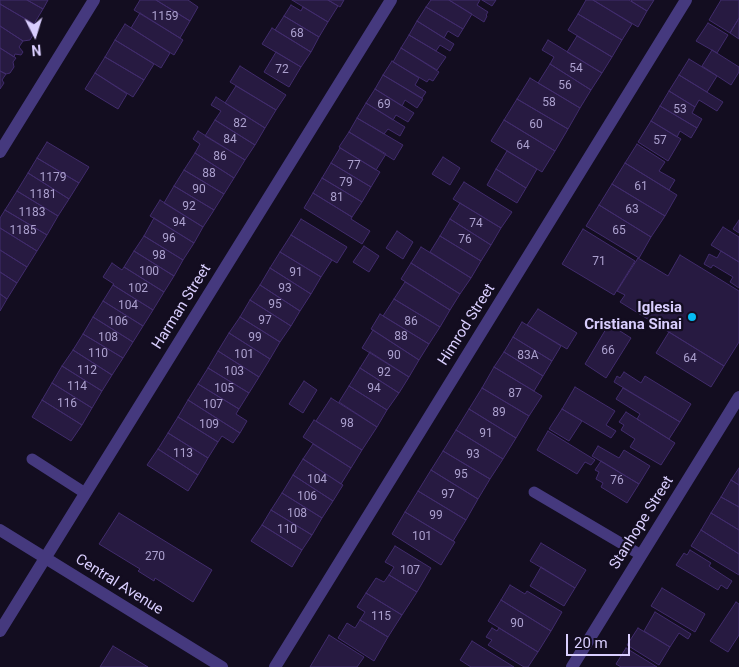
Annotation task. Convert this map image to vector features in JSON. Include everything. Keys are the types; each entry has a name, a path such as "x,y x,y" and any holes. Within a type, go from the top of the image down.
{"street":[{"path":"0,152 94,0"},
{"name":"Harman Street","path":"0,631 391,0"},
{"name":"Himrod Street","path":"276,667 686,0"},
{"name":"Stanhope Street","path":"572,667 739,397"},
{"name":"Central Avenue","path":"0,530 222,667"}],"lane":[{"path":"32,459 86,493"},
{"path":"534,492 642,555"}],"building":[{"path":"0,0 27,0 43,9 34,24 0,4"},
{"path":"27,0 48,0 43,9"},
{"path":"140,0 156,0 190,21 180,38 134,10"},
{"path":"156,0 188,0 198,7 190,21"},
{"path":"292,0 328,0 338,6 328,22"},
{"path":"328,0 344,0 340,7"},
{"path":"431,0 449,0 472,14 463,29 426,7"},
{"path":"449,0 480,0 477,5 488,12 484,22"},
{"path":"482,0 496,0 492,6"},
{"path":"586,0 593,0 632,24 622,40 578,14"},
{"path":"593,0 629,0 647,11 638,27"},
{"path":"632,0 654,0 647,11"},
{"path":"721,0 739,0 739,18 730,33 709,20"},
{"path":"0,4 36,25 30,40 23,41 0,26"},
{"path":"291,5 301,11 303,7 328,22 319,37 284,16"},
{"path":"426,7 463,29 458,37 448,31 444,38 417,21"},
{"path":"140,13 183,40 174,55 131,28"},
{"path":"578,14 622,40 612,57 568,30"},
{"path":"284,16 319,37 311,52 275,30"},
{"path":"739,18 739,39 730,33"},
{"path":"417,21 454,44 450,51 440,45 436,51 409,35"},
{"path":"708,23 728,35 717,53 696,41"},
{"path":"125,24 170,53 161,68 115,40"},
{"path":"0,26 23,41 19,47 23,52 21,55 15,54 14,57 0,48"},
{"path":"272,28 311,52 301,67 262,44"},
{"path":"409,35 446,57 437,70 401,48"},
{"path":"577,36 612,57 602,73 567,52"},
{"path":"115,40 154,64 144,80 105,57"},
{"path":"548,40 602,73 591,90 550,64 554,57 542,50"},
{"path":"0,48 16,58 10,73 6,74 0,71"},
{"path":"401,48 439,72 433,81 429,79 427,82 393,62"},
{"path":"712,50 739,67 739,72 731,85 702,66"},
{"path":"276,52 301,67 289,87 264,72"},
{"path":"105,57 144,80 133,97 95,73"},
{"path":"689,59 717,76 707,92 679,75"},
{"path":"392,61 419,78 415,85 426,92 422,98 383,75"},
{"path":"550,64 591,90 580,108 538,83"},
{"path":"240,66 286,95 276,110 230,82"},
{"path":"0,71 6,74 0,89"},
{"path":"95,73 127,94 118,109 85,89"},
{"path":"383,75 423,99 417,108 405,100 402,106 375,89"},
{"path":"679,75 723,102 717,111 699,100 695,107 669,91"},
{"path":"530,78 580,108 568,129 517,99"},
{"path":"236,86 276,110 265,128 225,103"},
{"path":"375,89 414,113 408,122 396,115 393,120 366,103"},
{"path":"669,91 695,107 692,113 702,119 697,128 660,106"},
{"path":"216,97 265,128 255,145 215,120 221,111 211,105"},
{"path":"517,99 568,129 555,151 504,120"},
{"path":"366,103 405,127 400,136 388,129 384,134 357,118"},
{"path":"660,106 697,128 691,138 680,131 677,137 651,121"},
{"path":"357,118 403,145 394,160 349,132"},
{"path":"215,120 255,145 245,160 205,136"},
{"path":"504,120 555,151 542,172 491,141"},
{"path":"651,121 681,139 668,161 638,142"},
{"path":"198,131 245,160 234,178 195,153 200,144 193,139"},
{"path":"349,132 386,154 376,170 339,147"},
{"path":"47,142 89,167 79,183 37,158"},
{"path":"637,144 665,162 659,171 675,180 669,190 625,163"},
{"path":"340,148 380,172 371,187 331,163"},
{"path":"507,151 537,169 526,188 496,169"},
{"path":"195,153 234,178 224,194 184,170"},
{"path":"443,157 460,168 450,185 432,174"},
{"path":"37,158 79,183 69,199 28,173"},
{"path":"331,163 371,187 362,202 322,178"},
{"path":"625,163 677,195 665,216 612,184"},
{"path":"496,169 526,188 517,203 487,185"},
{"path":"184,170 224,194 214,210 174,186"},
{"path":"28,173 69,199 58,216 17,191"},
{"path":"322,178 362,202 352,217 313,193"},
{"path":"464,182 512,212 501,228 453,199"},
{"path":"612,184 665,216 651,237 599,205"},
{"path":"174,186 214,210 203,227 164,203"},
{"path":"17,191 58,216 47,235 5,210"},
{"path":"313,193 352,217 351,219 370,231 362,244 304,208"},
{"path":"160,200 203,227 194,243 150,216"},
{"path":"460,203 501,228 491,245 450,219"},
{"path":"599,205 651,237 639,258 586,226"},
{"path":"5,210 47,235 37,251 0,228 0,218"},
{"path":"154,218 194,243 183,260 144,236"},
{"path":"301,219 347,247 337,263 291,235"},
{"path":"450,219 491,245 481,261 440,236"},
{"path":"739,220 739,233 733,229"},
{"path":"723,227 739,237 739,262 711,245"},
{"path":"0,228 37,251 27,267 0,250"},
{"path":"583,229 635,261 614,295 562,264"},
{"path":"397,231 413,242 403,259 386,248"},
{"path":"291,235 332,260 321,277 280,252"},
{"path":"144,236 183,260 174,276 134,251"},
{"path":"440,236 481,261 471,278 430,252"},
{"path":"364,246 379,256 369,272 353,262"},
{"path":"421,247 471,278 460,294 411,263"},
{"path":"0,250 27,267 17,283 0,272"},
{"path":"134,251 174,276 164,292 124,267"},
{"path":"721,251 739,262 739,288 730,282 733,277 713,265 711,268 704,264 709,254 717,258"},
{"path":"280,252 321,277 311,294 270,268"},
{"name":"Iglesia Cristiana Sinai","path":"680,255 739,291 739,342 724,366 620,302 625,295 617,291 638,258 668,276"},
{"path":"112,263 122,270 124,267 164,292 153,310 103,277"},
{"path":"411,263 460,294 450,310 401,279"},
{"path":"270,268 311,294 300,311 260,285"},
{"path":"0,272 17,283 7,299 0,294"},
{"path":"405,282 450,310 440,327 394,299"},
{"path":"113,285 153,310 143,326 103,301"},
{"path":"260,285 300,311 291,326 250,300"},
{"path":"0,294 7,299 0,311"},
{"path":"394,299 440,327 429,344 383,316"},
{"path":"250,300 291,326 280,342 240,317"},
{"path":"103,301 143,326 133,342 93,317"},
{"path":"538,309 577,333 567,349 527,325"},
{"path":"380,314 429,344 419,360 371,329"},
{"path":"93,317 133,342 123,358 83,334"},
{"path":"240,317 280,342 270,359 229,333"},
{"path":"522,322 561,346 552,361 513,337"},
{"path":"609,324 631,338 606,378 585,364"},
{"path":"373,330 419,360 409,377 362,348"},
{"path":"669,332 724,366 711,387 656,353"},
{"path":"229,333 270,359 259,377 218,351"},
{"path":"83,334 123,358 112,375 73,350"},
{"path":"513,337 552,361 543,376 504,352"},
{"path":"73,350 112,375 102,391 62,366"},
{"path":"218,351 259,377 249,393 208,368"},
{"path":"370,352 409,377 399,393 360,368"},
{"path":"504,352 543,376 534,391 494,367"},
{"path":"62,366 102,391 92,408 52,383"},
{"path":"494,367 542,396 529,416 482,388"},
{"path":"208,368 249,393 239,409 198,384"},
{"path":"360,368 399,393 387,410 349,386"},
{"path":"624,372 641,383 645,376 691,404 680,422 614,382 617,376 620,378"},
{"path":"304,381 317,390 303,413 289,404"},
{"path":"52,383 92,408 82,425 42,400"},
{"path":"198,384 239,409 236,414 247,421 240,433 188,400"},
{"path":"349,386 387,410 377,427 339,402"},
{"path":"575,387 615,411 606,425 616,431 611,438 562,409"},
{"path":"482,388 529,416 516,438 469,409"},
{"path":"623,388 680,422 669,439 637,419 640,414 616,399"},
{"path":"331,398 377,427 362,450 316,421"},
{"path":"42,400 82,425 71,441 32,417"},
{"path":"188,400 240,433 233,443 222,436 218,442 178,417"},
{"path":"469,409 516,438 503,459 456,430"},
{"path":"562,409 582,421 569,441 549,429"},
{"path":"626,412 675,443 661,465 630,447 635,439 621,430 624,425 619,422"},
{"path":"178,417 218,442 208,458 168,433"},
{"path":"314,420 362,450 351,468 303,437"},
{"path":"456,430 503,459 490,479 443,451"},
{"path":"548,431 595,460 591,465 585,462 577,474 537,450"},
{"path":"168,433 208,458 198,475 158,449"},
{"path":"313,444 351,468 341,484 303,459"},
{"path":"598,446 619,458 624,450 650,466 639,484 592,456"},
{"path":"158,449 198,475 188,491 147,465"},
{"path":"443,451 490,479 478,499 431,470"},
{"path":"303,459 343,485 333,501 293,475"},
{"path":"601,461 639,484 627,503 601,487 603,483 596,479 599,472 595,470"},
{"path":"739,468 739,485 731,480"},
{"path":"431,470 478,499 466,520 418,491"},
{"path":"293,475 333,501 322,518 282,493"},
{"path":"731,480 739,485 739,507 721,497"},
{"path":"418,491 466,520 453,541 405,512"},
{"path":"282,493 322,518 312,535 271,510"},
{"path":"721,497 739,507 739,530 711,513"},
{"path":"271,510 312,535 302,550 262,525"},
{"path":"405,512 455,542 441,565 392,534"},
{"path":"119,513 212,570 193,602 155,578 154,581 138,571 140,569 99,544"},
{"path":"711,513 739,530 739,554 701,530"},
{"path":"262,525 302,550 292,567 251,541"},
{"path":"701,530 739,554 739,575 691,546"},
{"path":"541,543 586,570 575,588 530,561"},
{"path":"395,546 431,568 417,592 389,575 394,567 385,562"},
{"path":"690,550 711,563 709,566 732,581 727,589 721,585 718,590 676,565 684,553 687,555"},
{"path":"541,567 575,588 564,606 530,586"},
{"path":"389,575 417,592 402,615 366,593 376,578 384,582"},
{"path":"510,585 525,594 527,591 562,612 551,631 501,600"},
{"path":"662,588 705,614 695,632 651,606"},
{"path":"366,593 402,615 388,637 360,620 365,612 357,607"},
{"path":"501,600 551,631 538,652 488,621"},
{"path":"736,602 739,604 739,635 728,652 710,641"},
{"path":"655,612 691,634 688,639 679,633 670,647 644,631"},
{"path":"360,620 388,637 374,661 338,638 347,623 355,628"},
{"path":"492,628 497,631 499,628 538,652 528,667 524,667 488,645 492,640 486,637"},
{"path":"638,628 670,647 659,665 627,645"},
{"path":"329,635 364,657 357,667 310,667"},
{"path":"472,641 514,667 471,667 460,660"},
{"path":"113,646 148,667 100,667"},
{"path":"626,648 657,667 621,667 616,664"}],"place":[{"name":"Iglesia Cristiana Sinai","path":"692,317"}]}
